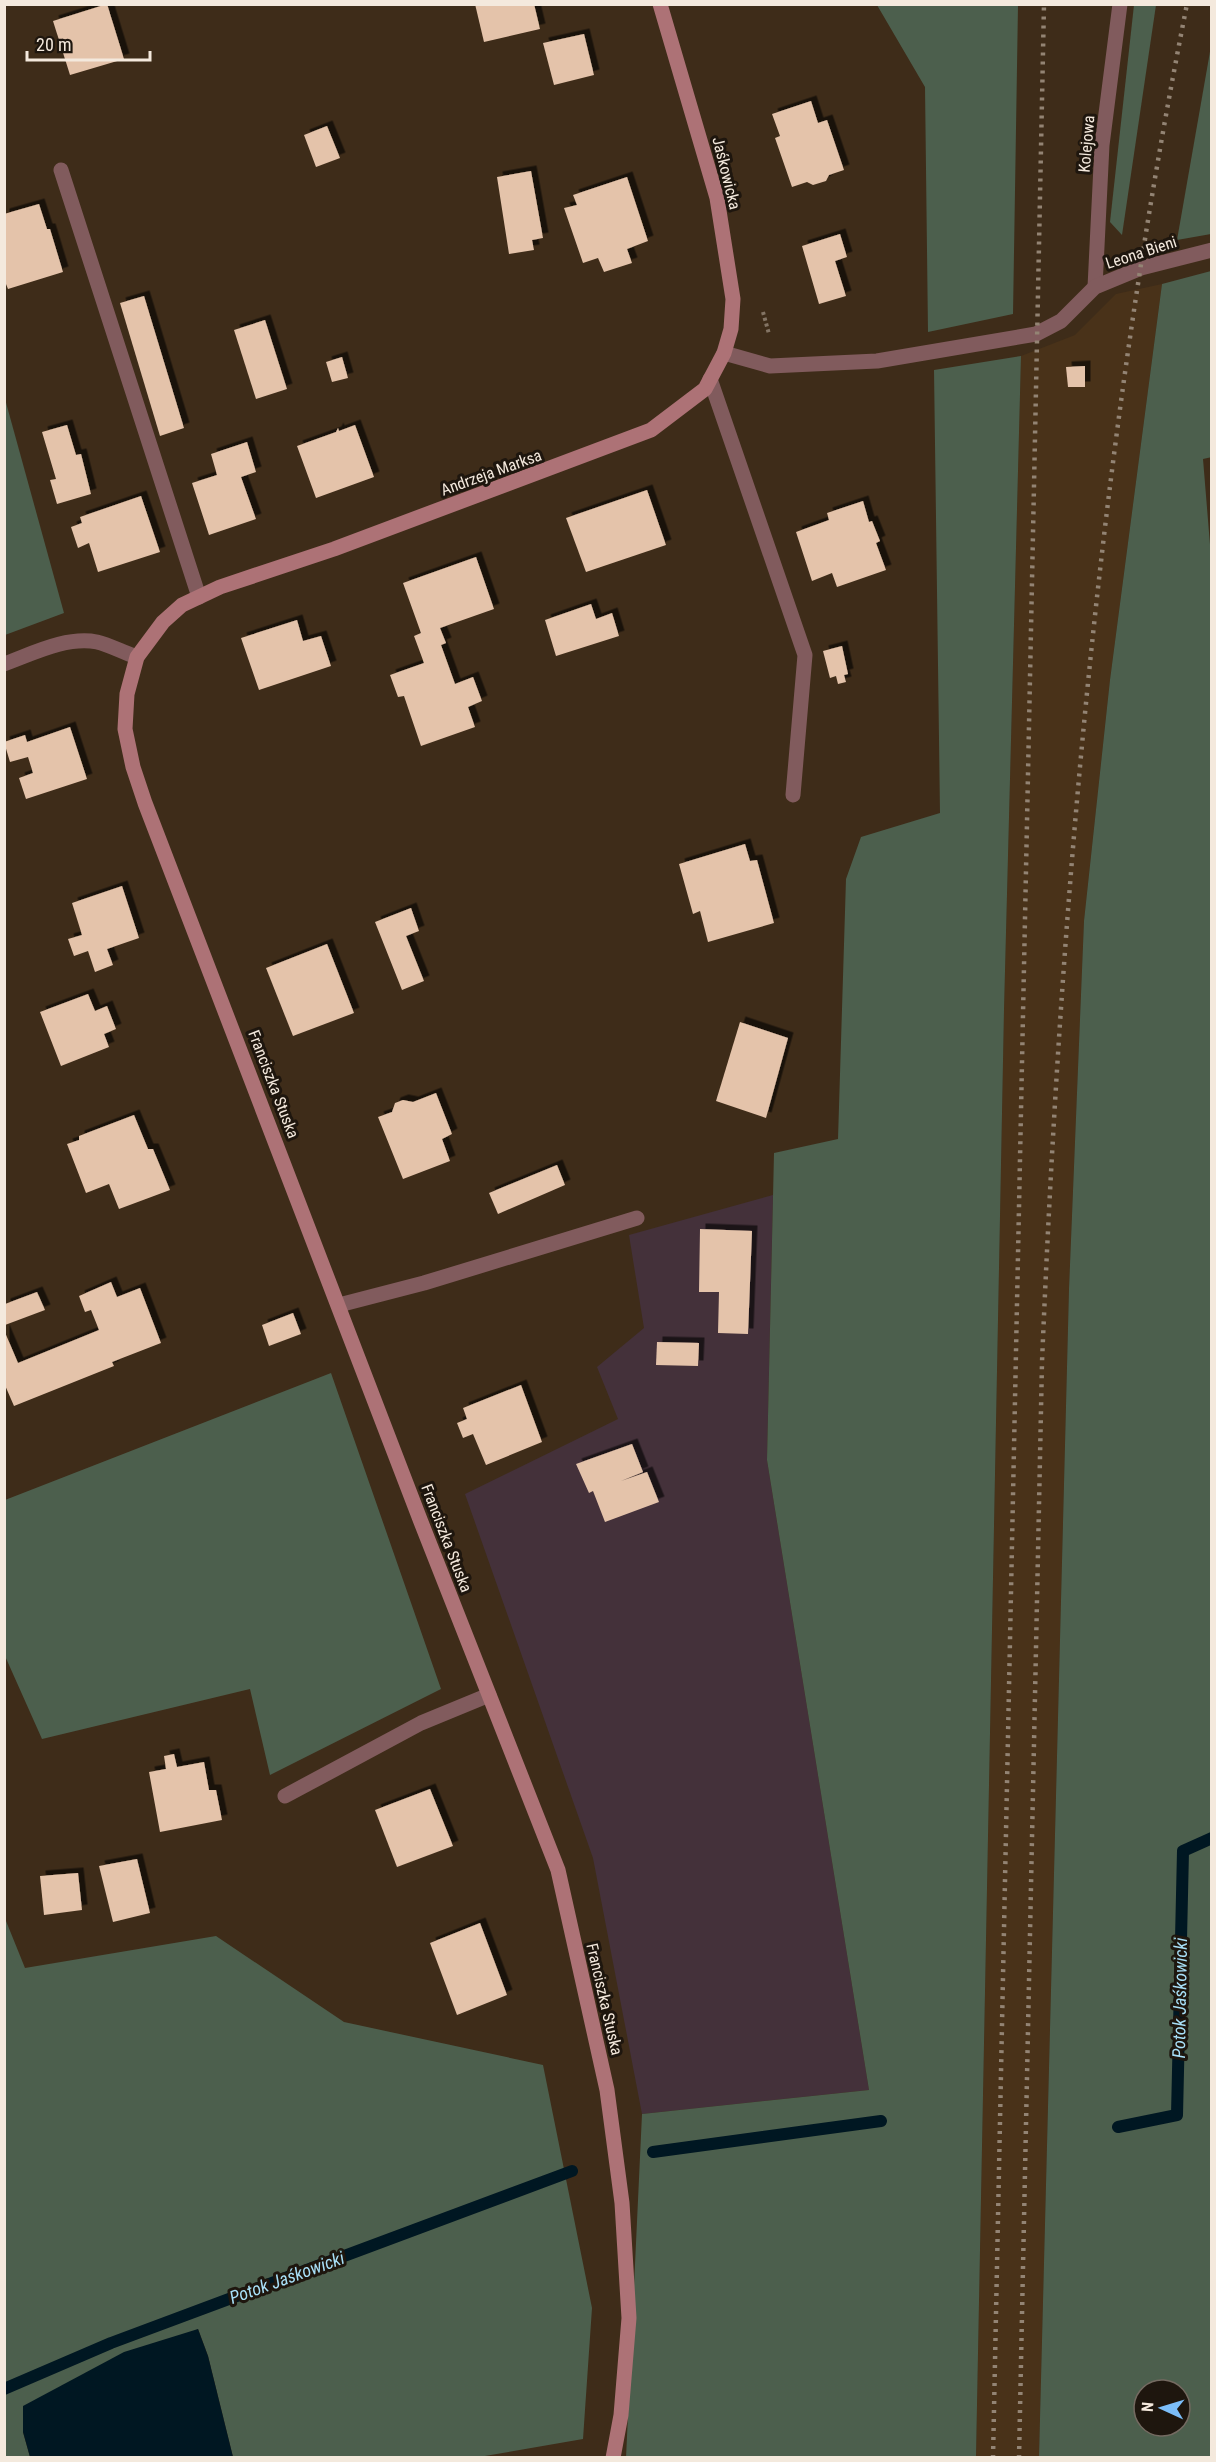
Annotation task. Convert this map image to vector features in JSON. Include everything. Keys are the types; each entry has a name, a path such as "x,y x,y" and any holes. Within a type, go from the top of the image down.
{"street":[{"name":"Jaśkowicka","path":"660,4 717,198 734,300 731,329 724,353"},
{"name":"Kolejowa","path":"1095,287 1102,145 1120,4"},
{"path":"61,170 199,597"},
{"name":"Leona Bieni","path":"724,353 770,366 877,361 1036,334 1061,321 1095,287 1141,268 1212,250"},
{"name":"Andrzeja Marksa","path":"137,657 164,622 182,605 220,587 334,549 651,430 705,389 724,353"},
{"path":"710,379 806,655 793,795"},
{"path":"4,664 51,647 73,642 96,642 137,657"},
{"name":"Franciszka Stuska","path":"137,657 127,694 125,729 133,767 558,1870 607,2090 621,2203 629,2318 621,2415 613,2457"},
{"path":"339,1305 424,1283 637,1218"},
{"path":"285,1796 421,1722 489,1695"}],"shaded area":[{"path":"1162,284 1110,680 1084,921 1069,1289 1039,2457 976,2458 1004,1010 1021,356 1075,335 1116,294"},
{"path":"773,1195 767,1460 869,2090 642,2114 593,1858 465,1494 618,1419 597,1367 644,1328 629,1235"}],"green space":[{"path":"877,5 1018,5 1013,314 928,332 925,87"},
{"path":"1134,5 1156,5 1122,235 1110,222"},
{"path":"1211,46 1211,234 1177,240"},
{"path":"1211,271 1212,457 1203,459 1212,569 1211,2457 1039,2457 1069,1289 1084,921 1110,680 1162,284"},
{"path":"1021,356 1004,1010 976,2457 626,2458 642,2114 869,2090 767,1460 774,1153 838,1139 846,879 861,837 940,813 934,370"},
{"path":"5,399 64,613 4,635"},
{"path":"331,1373 441,1689 270,1775 250,1689 42,1739 5,1656 5,1500"},
{"path":"4,1916 25,1968 216,1936 344,2022 543,2065 592,2308 583,2439 479,2457 233,2457 208,2356 198,2329 23,2432 30,2457 5,2457"}],"water":[{"path":"198,2329 208,2356 233,2457 30,2457 23,2432 23,2406 124,2352"}],"building":[{"path":"107,4 124,59 70,75 53,21"},
{"path":"475,4 534,4 540,29 484,42"},
{"path":"584,34 594,75 554,85 543,43"},
{"path":"811,101 818,123 827,120 844,170 829,175 826,181 813,185 807,182 792,187 775,138 780,136 772,114"},
{"path":"327,126 340,158 316,167 304,135"},
{"path":"531,171 543,238 532,240 534,250 509,254 497,177"},
{"path":"627,177 648,241 627,249 632,263 604,272 598,258 583,263 564,208 577,205 573,195"},
{"path":"39,204 47,229 50,229 63,272 8,289 4,279 4,214"},
{"path":"840,234 847,257 835,261 846,296 819,304 802,246"},
{"path":"144,296 184,428 160,436 120,303"},
{"path":"265,320 287,389 256,399 234,330"},
{"path":"342,357 348,378 332,382 326,362"},
{"path":"1085,366 1085,387 1068,387 1066,367"},
{"path":"67,425 76,455 81,454 91,494 57,504 50,480 56,479 42,432"},
{"path":"355,425 374,477 316,498 297,446 336,432 338,428 339,431"},
{"path":"247,442 256,472 241,477 256,519 209,535 192,483 217,475 211,454"},
{"path":"647,490 666,545 586,572 566,518"},
{"path":"141,496 160,552 98,572 89,543 78,548 71,527 82,523 80,517"},
{"path":"863,501 869,522 872,521 880,541 876,543 886,570 837,587 832,573 812,581 796,532 829,520 827,513"},
{"path":"476,557 494,609 440,628 446,643 441,645 455,684 473,677 482,701 468,707 475,727 421,746 404,696 398,697 390,675 424,663 414,636 421,633 403,583"},
{"path":"591,604 596,619 612,613 619,636 556,656 545,620"},
{"path":"297,620 303,641 321,636 331,666 259,690 241,638"},
{"path":"842,646 848,674 844,675 846,682 838,684 836,676 830,678 823,651"},
{"path":"70,727 87,779 26,799 19,778 33,773 28,757 10,762 4,742 25,735 27,742"},
{"path":"745,844 750,861 757,860 774,923 708,942 700,911 693,914 679,864"},
{"path":"122,886 139,938 107,949 113,965 95,972 88,951 74,956 68,939 82,935 72,903"},
{"path":"411,908 419,931 406,936 424,981 402,990 375,922"},
{"path":"327,944 354,1013 293,1036 266,968"},
{"path":"88,994 95,1011 107,1006 116,1029 104,1034 109,1047 61,1066 40,1012"},
{"path":"740,1022 788,1038 766,1118 716,1101"},
{"path":"436,1093 452,1134 442,1139 450,1161 403,1179 378,1117 392,1112 395,1103 403,1100 413,1102"},
{"path":"134,1115 148,1149 153,1149 170,1190 119,1209 109,1184 86,1193 67,1144 79,1140 79,1136"},
{"path":"557,1165 565,1185 498,1214 489,1193"},
{"path":"700,1229 752,1231 748,1334 718,1333 719,1292 699,1292"},
{"path":"111,1282 117,1297 140,1288 161,1343 112,1362 114,1366 14,1406 4,1383 4,1330 18,1363 99,1330 91,1310 85,1312 79,1296"},
{"path":"37,1292 45,1310 5,1325 5,1304"},
{"path":"293,1313 301,1334 269,1346 262,1325"},
{"path":"657,1342 699,1343 698,1366 656,1365"},
{"path":"521,1385 542,1442 486,1465 473,1434 463,1438 457,1423 467,1419 463,1408"},
{"path":"632,1444 643,1472 621,1481 647,1472 659,1502 605,1522 593,1491 589,1493 576,1464"},
{"path":"174,1754 177,1767 204,1762 209,1790 216,1790 222,1820 160,1832 149,1772 166,1769 164,1756"},
{"path":"430,1789 453,1846 397,1867 375,1810"},
{"path":"137,1859 150,1913 113,1922 99,1866"},
{"path":"78,1873 82,1910 44,1915 40,1876"},
{"path":"480,1923 507,1995 457,2015 430,1943"}],"waterway":[{"name":"Potok Jaśkowicki","path":"1118,2127 1177,2115 1183,1851 1212,1838"},
{"path":"653,2152 881,2121"},
{"name":"Potok Jaśkowicki","path":"4,2389 111,2343 572,2171"}],"railway":[{"path":"993,2458 1044,4"},
{"path":"1019,2458 1042,1362 1060,1021 1088,680 1107,511 1129,341 1156,172 1187,4"}]}
